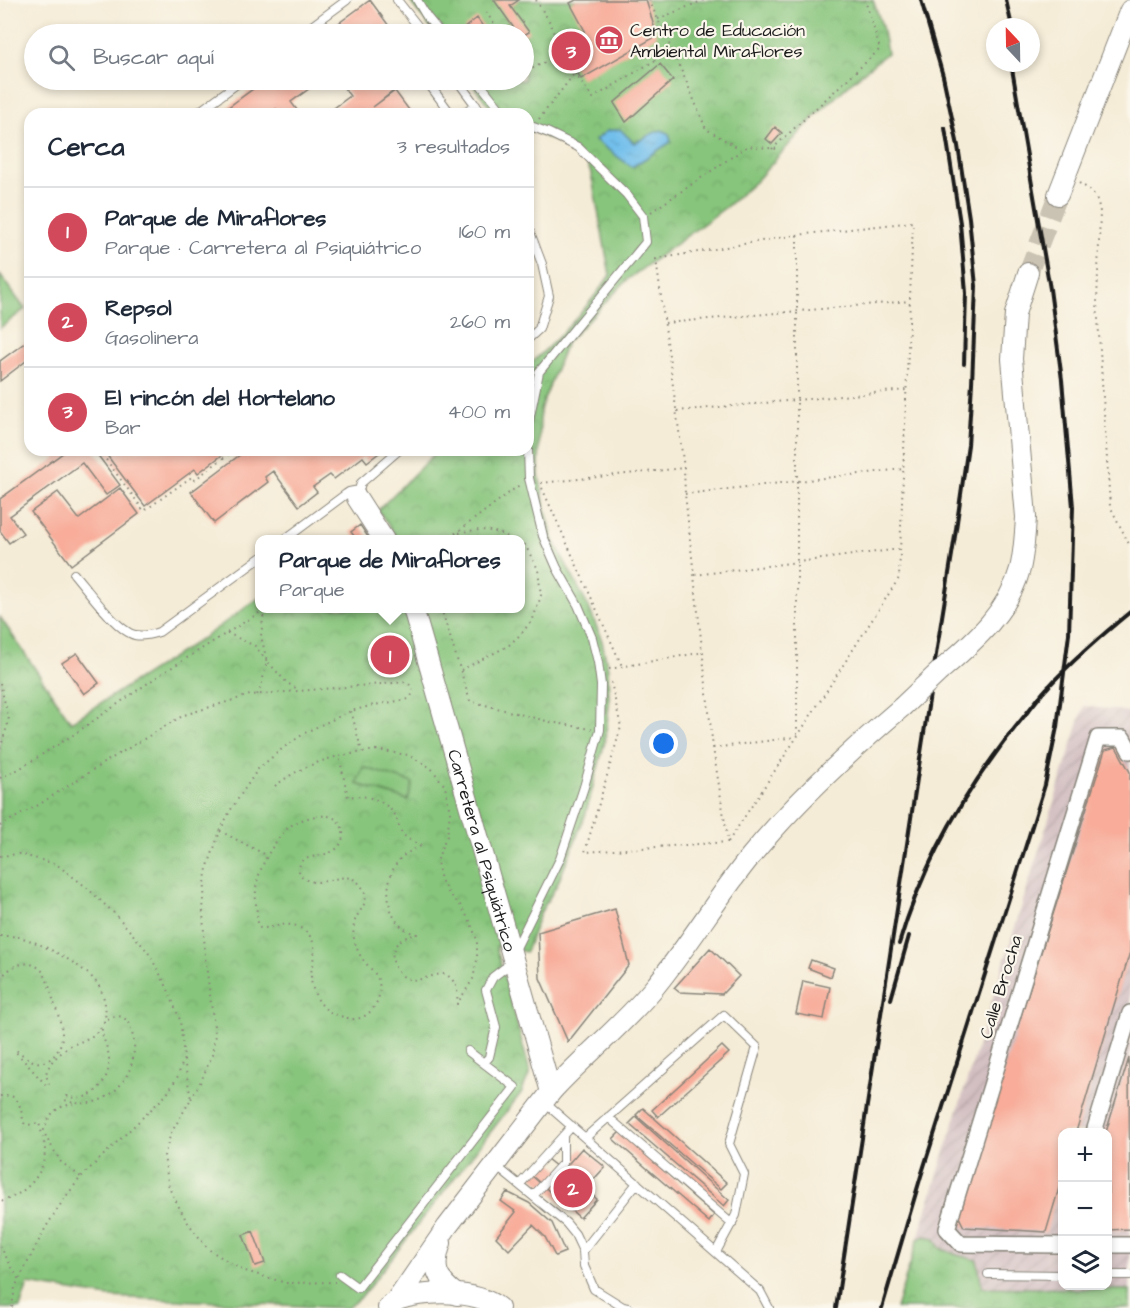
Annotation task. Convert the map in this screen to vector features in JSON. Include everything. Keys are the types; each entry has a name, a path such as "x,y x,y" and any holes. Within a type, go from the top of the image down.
{"street":[{"path":"1058,195 1130,10"},
{"path":"392,1304 447,1227 547,1097 565,1076 627,1018 652,990 750,857 789,812 979,634 1002,608 1015,584 1019,570 1026,518 1012,343 1016,314 1028,273"},
{"path":"358,494 381,535"},
{"name":"Carretera al Psiquiátrico","path":"414,613 513,956 547,1097"},
{"name":"Calle Brocha","path":"1058,1243 961,1244 947,1229 1098,738 1123,738 1130,751"},
{"path":"1095,1128 1130,1013"},
{"path":"447,1227 438,1251 436,1268 444,1285 457,1295"},
{"path":"1112,1245 1130,1245"},
{"path":"392,1304 411,1296 425,1294 457,1295 491,1302 499,1308"}],"lane":[{"path":"315,24 347,0"},
{"path":"397,0 416,24"},
{"path":"417,0 434,24"},
{"path":"204,108 228,90"},
{"path":"433,90 447,108"},
{"path":"465,90 478,108"},
{"path":"485,90 499,108"},
{"path":"471,108 476,105"},
{"path":"534,127 578,147 627,195 643,216 646,242 539,372 534,397"},
{"path":"534,243 542,264 549,296 539,329 534,334"},
{"path":"291,535 346,494 354,490 358,494 361,483 392,456"},
{"path":"484,1063 489,1057 496,1027 486,990 493,977 506,967 513,956 560,859 584,788 600,730 601,685 592,638 543,536 529,478 528,456"},
{"path":"74,574 115,621 136,635 147,635 159,632 255,562"},
{"path":"585,1138 724,1015 757,1047 729,1144 744,1174 736,1215 716,1252"},
{"path":"340,1275 358,1288 514,1087 468,1051"},
{"path":"547,1097 585,1138 760,1291 769,1308"},
{"path":"608,1117 732,1224"},
{"path":"520,1184 572,1126"},
{"path":"533,1196 563,1163 563,1136"},
{"path":"495,1165 566,1223 575,1234 583,1251 584,1266 594,1289 628,1308"},
{"path":"583,1251 637,1183"},
{"path":"988,1274 1058,1275"},
{"path":"1112,1275 1130,1275"}],"path":[{"path":"536,0 551,24 560,55 593,98 672,50"},
{"path":"649,0 706,129 740,149"},
{"path":"658,19 704,0"},
{"path":"772,149 880,49 866,0"},
{"path":"486,12 494,24"},
{"path":"534,68 560,55"},
{"path":"534,121 574,74"},
{"path":"649,213 748,146 778,149"},
{"path":"1065,177 1092,190 1098,199 1100,212 1097,303 1110,506 1130,546"},
{"path":"913,222 899,578 728,842 713,748 684,468 656,259 796,235 913,222"},
{"path":"796,235 797,737"},
{"path":"665,323 910,301"},
{"path":"676,411 906,390"},
{"path":"103,456 144,511 190,478 193,481 226,456"},
{"path":"622,666 540,483 684,468"},
{"path":"686,494 903,469"},
{"path":"456,533 529,478"},
{"path":"451,535 474,530 498,532 504,535"},
{"path":"461,670 508,646 533,619 541,596 538,569 525,545"},
{"path":"695,575 900,549"},
{"path":"0,778 19,769 73,735 161,674 259,613"},
{"path":"257,695 267,661 261,636 264,613"},
{"path":"442,613 470,701 550,722 600,730"},
{"path":"227,633 255,646 287,683 300,691"},
{"path":"608,669 704,652"},
{"path":"611,681 621,728 585,852 728,842"},
{"path":"0,826 40,804 184,715 250,695 406,682 412,686 413,695 408,699 351,711 308,731 282,748 258,769 230,811 220,831 206,872 203,910 215,1034 212,1054 202,1079 171,1133 164,1156 169,1188 186,1220 208,1249 242,1270 285,1283 334,1282 340,1275"},
{"path":"0,683 9,720 0,749"},
{"path":"351,711 362,752"},
{"path":"713,748 797,737"},
{"path":"274,786 314,763 339,756 376,750 408,755 430,768 445,786 450,813 447,836 437,862 441,880 470,921 477,940 477,960 473,979 457,1004 457,987 446,974 413,980 406,978 396,969 392,958 395,946 405,938 417,934 407,931 395,918 387,893 388,882 396,864 423,845 413,842 401,832 395,816 385,805 368,797 358,795 348,797 339,756"},
{"path":"327,816 339,822 344,835 338,848 323,855 304,859 300,862 298,873 309,881 321,883 351,877 363,888 366,901 355,920 354,939 359,954 377,977 380,986 380,994 372,1010 353,1019 330,1012 316,997 312,987 311,976 315,951 309,934 293,925 281,924 270,928 260,928 256,908 256,888 259,873 268,856 278,840 300,820 327,816"},
{"path":"220,831 268,856"},
{"path":"0,856 19,854 56,864 85,886 117,916 148,952 167,987 180,1020 191,1099"},
{"path":"0,936 28,940 58,954 90,975 102,993 105,1008 104,1023 118,1015 129,1022 134,1050 129,1073 119,1088 95,1101 58,1108 43,1131 45,1150 43,1164 38,1175 21,1193 0,1202"},
{"path":"0,980 11,968 21,963 28,963 40,970 48,983 61,1029 61,1044 51,1058 42,1062 29,1059 15,1051 48,1086 47,1070 57,1055 69,1046 94,1035 102,1026 102,1036 109,1060 107,1075 92,1094 81,1099 68,1096 65,1100 76,1104"},
{"path":"12,1308 15,1287 46,1227 64,1199 81,1177 167,1094 178,1076 184,1058"},
{"path":"0,1096 5,1095 16,1100 24,1123 31,1125 39,1123 61,1162 81,1177"},
{"path":"0,1246 19,1280"}],"shaded area":[{"path":"1084,706 1130,712 1130,1308 896,1308"}],"green space":[{"path":"409,0 873,0 882,26 887,53 813,118 756,181 726,207 627,280 566,343 540,410 539,475 545,507 554,541 590,610 602,641 608,669 609,705 605,741 585,816 557,885 540,913 526,952 496,946 530,1072 521,1093 362,1296 347,1308 109,1297 28,1284 20,1308 0,1308 0,617 71,722 203,638 255,601 255,613 525,613 525,535 395,535 378,510 432,456 534,456 534,360 572,323 610,275 591,173 586,161 572,149 534,132 534,108 492,108 477,90 534,90 534,24 427,24"},
{"path":"0,275 24,310 0,328"},
{"path":"363,767 413,783 408,800 357,784"},
{"path":"925,1236 934,1238 940,1248 977,1260 982,1287 1130,1290 1130,1308 896,1308 918,1239"}],"water":[{"path":"620,129 634,143 662,130 669,134 671,142 632,167 595,140 607,131"}],"building":[{"path":"370,0 388,24 338,24"},
{"path":"494,0 519,0 510,6 523,24 511,24"},
{"name":"Centro de Educación Ambiental Miraflores","path":"576,0 646,0 657,36 581,79 560,43 585,31 570,3"},
{"path":"477,18 481,24 469,24"},
{"path":"660,64 673,80 626,122 614,103"},
{"path":"251,90 307,90 291,102 296,108 227,108"},
{"path":"346,90 395,90 373,107 395,91 408,108 334,108 350,96"},
{"path":"775,127 782,133 772,144 766,139"},
{"path":"24,343 24,363 0,381 0,361"},
{"path":"59,456 98,456 120,485 106,495 82,463 10,516 23,533 9,543 0,531 0,499"},
{"path":"108,456 221,456 198,473 195,469 145,506"},
{"path":"238,456 375,456 367,462 363,457 334,479 330,475 313,487 317,492 299,506 273,471 265,477 268,482 214,523 191,492"},
{"path":"120,488 139,514 71,565 31,512 58,492 79,519"},
{"path":"360,525 367,535 353,535 351,532"},
{"path":"77,653 99,683 84,694 62,663"},
{"path":"1116,747 1130,772 1130,952 1077,1128 1058,1128 1058,1192 1046,1232 964,1227 958,1215 1105,750"},
{"path":"615,909 629,965 568,1042 540,978 538,932"},
{"path":"710,948 739,976 722,994 679,992 674,988"},
{"path":"811,960 834,968 831,977 808,968"},
{"path":"803,981 830,987 824,1019 796,1014"},
{"path":"722,1046 729,1053 658,1117 652,1110"},
{"path":"1129,1058 1130,1229 1112,1230 1112,1128 1107,1128"},
{"path":"643,1108 727,1183 721,1189 636,1115"},
{"path":"636,1117 729,1200 724,1206 629,1124"},
{"path":"620,1132 714,1215 709,1222 613,1139"},
{"path":"582,1148 605,1167 585,1189 597,1199 580,1218 532,1176 547,1159 562,1171"},
{"path":"507,1192 529,1203 552,1223 565,1252 555,1256 545,1237 533,1225 509,1250 496,1237 516,1212 501,1201"},
{"path":"253,1231 265,1263 255,1266 243,1235"}],"tunnel":[{"path":"1028,273 1058,195"}],"railway":[{"path":"836,1308 968,445 976,286 969,218 958,146 943,76 921,0"},
{"path":"1006,0 1010,18"},
{"path":"882,1308 921,1176 1045,785 1057,727 1069,634 1073,507 1062,380 1050,289 1013,72"},
{"path":"945,128 960,223 966,293 964,364"},
{"path":"899,944 909,913 935,852 986,767 1046,689 1078,657 1130,612"},
{"path":"891,999 909,936"}],"place":[{"name":"Centro de Educación Ambiental Miraflores","path":"609,40"},
{"name":"El rincón del Hortelano","path":"571,51"},
{"name":"Parque de Miraflores","path":"390,655"},
{"name":"Repsol","path":"573,1188"}]}
